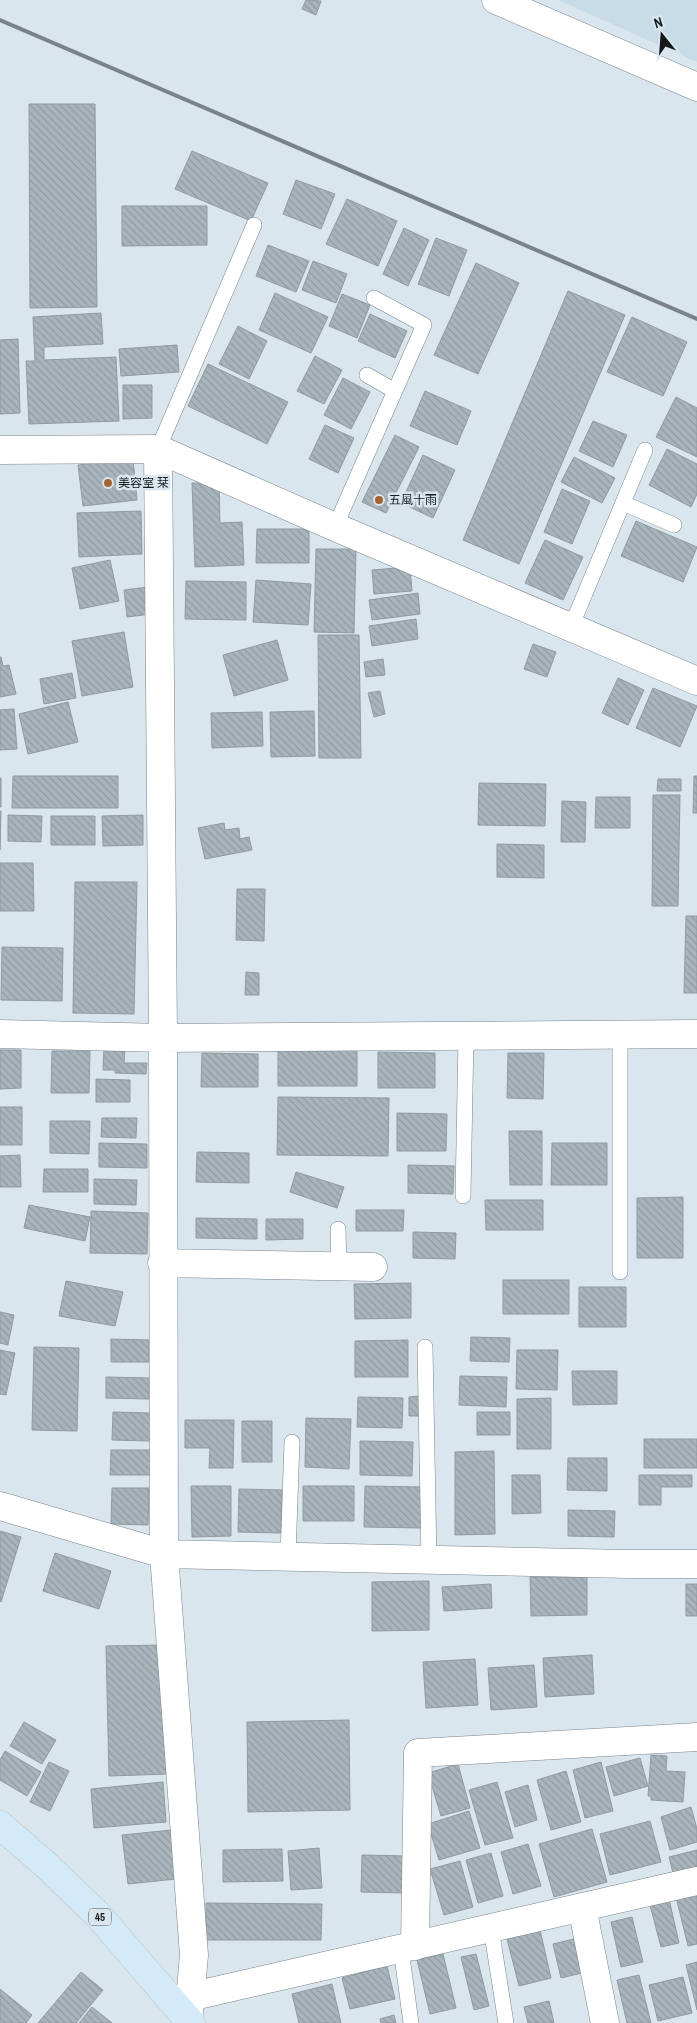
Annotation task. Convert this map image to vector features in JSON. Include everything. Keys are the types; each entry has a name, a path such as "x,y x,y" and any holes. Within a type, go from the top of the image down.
{"main road":[{"name":"45","path":"0,1825 45,1864 97,1914 189,2016"}],"street":[{"path":"496,0 697,87"},
{"path":"0,450 158,450 697,681"},
{"path":"158,450 163,1038 164,1554 194,1955 189,2016 408,1947 697,1881"},
{"path":"0,1034 163,1038 697,1034"},
{"path":"162,1263 373,1267"},
{"path":"0,1506 164,1554 697,1564"},
{"path":"408,1947 418,1753 697,1737"},
{"path":"582,1907 605,2023"}],"lane":[{"path":"158,450 254,225"},
{"path":"335,527 424,325 374,298"},
{"path":"367,375 395,391"},
{"path":"571,627 646,450"},
{"path":"623,503 674,525"},
{"path":"620,1035 620,1272"},
{"path":"463,1196 466,1036"},
{"path":"338,1229 339,1267"},
{"path":"425,1346 429,1560"},
{"path":"288,1557 292,1442"},
{"path":"491,1928 506,2023"},
{"path":"408,1947 411,2023"}],"shaded area":[{"path":"558,0 697,0 697,62"}],"building":[{"path":"306,0 321,1 316,15 302,9"},
{"path":"29,104 95,104 97,307 30,308"},
{"path":"192,151 268,183 251,221 175,189"},
{"path":"296,180 335,194 321,229 283,214"},
{"path":"347,199 397,221 378,266 326,244"},
{"path":"122,206 207,206 207,245 122,246"},
{"path":"404,228 429,240 408,286 383,274"},
{"path":"436,238 467,250 449,296 418,284"},
{"path":"268,245 309,261 296,292 256,276"},
{"path":"313,261 347,274 336,303 302,290"},
{"path":"476,263 519,283 478,374 434,355"},
{"path":"568,291 625,315 519,564 463,540"},
{"path":"275,293 328,317 311,353 259,330"},
{"path":"342,294 370,305 357,338 329,326"},
{"path":"101,313 103,344 44,347 44,360 116,357 119,421 29,424 26,361 35,361 33,317"},
{"path":"370,314 407,331 395,358 358,341"},
{"path":"632,317 687,342 663,396 607,372"},
{"path":"238,326 267,341 249,379 219,364"},
{"path":"18,339 20,413 0,414 0,340"},
{"path":"177,345 179,372 121,376 119,349"},
{"path":"315,356 342,370 324,404 297,391"},
{"path":"208,364 288,402 267,444 188,406"},
{"path":"343,378 370,392 351,429 324,415"},
{"path":"123,385 152,385 152,418 123,419"},
{"path":"425,391 471,411 457,445 410,426"},
{"path":"676,397 697,408 697,457 656,437"},
{"path":"593,421 627,435 613,467 579,451"},
{"path":"325,425 354,438 338,473 309,459"},
{"path":"395,435 419,447 386,513 362,502"},
{"path":"667,449 697,464 697,494 691,507 649,485"},
{"path":"423,455 455,470 433,518 401,503"},
{"path":"574,457 615,478 602,503 561,482"},
{"name":"美容室 栞","path":"133,459 137,500 83,506 78,465"},
{"path":"192,483 219,483 220,523 242,522 244,565 195,567"},
{"path":"562,489 590,501 572,544 544,532"},
{"path":"141,511 142,554 79,557 77,513"},
{"path":"636,521 697,547 683,582 621,556"},
{"path":"257,529 309,529 309,563 256,563"},
{"path":"545,540 583,557 563,600 525,583"},
{"path":"316,549 356,549 354,633 314,632"},
{"path":"110,560 119,601 80,609 72,568"},
{"path":"410,567 412,591 374,594 372,570"},
{"path":"256,580 311,584 308,625 253,622"},
{"path":"186,581 246,582 246,620 185,619"},
{"path":"148,587 151,614 127,617 124,590"},
{"path":"418,593 420,614 372,620 369,600"},
{"path":"416,619 418,639 372,646 369,626"},
{"path":"124,632 133,687 82,696 72,641"},
{"path":"318,635 359,635 361,758 319,758"},
{"path":"277,640 288,680 234,696 223,655"},
{"path":"533,644 556,652 547,677 524,669"},
{"path":"0,657 3,666 9,665 16,694 0,697"},
{"path":"383,659 385,675 366,677 364,662"},
{"path":"72,673 76,698 44,704 40,679"},
{"path":"618,678 644,690 628,725 602,713"},
{"path":"653,688 697,706 680,747 636,728"},
{"path":"380,691 385,714 374,717 368,693"},
{"path":"68,702 78,742 28,754 19,714"},
{"path":"14,709 17,749 0,750 0,710"},
{"path":"314,711 315,756 271,757 270,712"},
{"path":"262,712 263,746 212,748 211,713"},
{"path":"13,776 118,776 118,808 12,808"},
{"path":"694,776 697,776 697,813 693,813"},
{"path":"1,778 1,807 0,807"},
{"path":"658,779 681,779 681,791 657,791"},
{"path":"479,783 546,784 545,826 478,825"},
{"path":"653,795 680,795 678,906 652,906"},
{"path":"596,797 630,797 630,828 595,828"},
{"path":"562,801 586,802 585,842 561,842"},
{"path":"0,811 1,811 0,850"},
{"path":"8,815 42,816 41,842 8,841"},
{"path":"143,815 143,845 103,846 102,816"},
{"path":"51,816 95,816 95,845 51,845"},
{"path":"224,823 225,830 239,828 240,839 249,837 252,850 205,859 198,828"},
{"path":"497,844 544,845 544,878 497,877"},
{"path":"0,863 33,863 34,911 0,911"},
{"path":"75,882 137,882 134,1014 73,1013"},
{"path":"237,889 265,889 264,941 236,940"},
{"path":"686,916 697,916 697,993 684,993"},
{"path":"2,947 63,948 62,1001 1,1000"},
{"path":"246,972 259,973 259,995 245,995"},
{"path":"104,1048 125,1048 124,1063 147,1063 146,1074 115,1073 115,1070 103,1070"},
{"path":"278,1048 357,1049 357,1086 278,1086"},
{"path":"0,1050 21,1050 21,1088 0,1089"},
{"path":"52,1051 90,1051 89,1093 51,1093"},
{"path":"378,1052 435,1053 435,1088 378,1088"},
{"path":"202,1053 258,1054 258,1087 201,1087"},
{"path":"508,1053 544,1053 543,1099 507,1098"},
{"path":"96,1079 130,1080 130,1102 96,1102"},
{"path":"278,1097 389,1098 388,1156 277,1155"},
{"path":"0,1107 22,1107 22,1145 0,1145"},
{"path":"397,1113 447,1114 446,1151 397,1151"},
{"path":"102,1118 137,1118 136,1138 101,1137"},
{"path":"50,1121 90,1121 89,1154 50,1153"},
{"path":"509,1131 542,1131 542,1185 510,1185"},
{"path":"99,1143 147,1144 147,1168 99,1167"},
{"path":"552,1143 607,1143 607,1185 551,1185"},
{"path":"197,1152 249,1153 249,1183 196,1182"},
{"path":"20,1155 21,1187 0,1187 0,1156"},
{"path":"408,1165 454,1166 453,1194 408,1193"},
{"path":"44,1169 88,1169 88,1192 43,1192"},
{"path":"296,1172 344,1187 337,1208 290,1192"},
{"path":"94,1179 137,1180 136,1205 94,1204"},
{"path":"683,1197 683,1258 637,1258 637,1198"},
{"path":"485,1200 543,1200 543,1230 486,1230"},
{"path":"29,1205 90,1217 85,1241 24,1228"},
{"path":"356,1210 404,1210 403,1231 356,1231"},
{"path":"91,1211 148,1213 147,1254 90,1253"},
{"path":"196,1218 257,1219 257,1239 196,1238"},
{"path":"266,1219 303,1219 303,1239 266,1240"},
{"path":"413,1232 456,1233 455,1259 413,1258"},
{"path":"503,1280 569,1280 569,1314 503,1314"},
{"path":"66,1281 123,1292 115,1326 59,1316"},
{"path":"411,1283 411,1318 355,1319 354,1284"},
{"path":"579,1287 626,1287 626,1327 579,1327"},
{"path":"0,1312 14,1315 8,1345 0,1343"},
{"path":"471,1337 510,1338 509,1362 470,1361"},
{"path":"111,1339 149,1340 149,1362 111,1362"},
{"path":"408,1340 408,1377 355,1377 355,1341"},
{"path":"34,1347 79,1348 77,1431 32,1430"},
{"path":"0,1350 15,1353 6,1395 0,1394"},
{"path":"517,1350 558,1350 557,1390 516,1389"},
{"path":"572,1371 617,1371 617,1404 573,1405"},
{"path":"460,1376 507,1377 506,1407 459,1405"},
{"path":"106,1377 149,1378 149,1399 106,1398"},
{"path":"420,1396 421,1416 409,1416 409,1397"},
{"path":"358,1397 403,1398 402,1428 357,1427"},
{"path":"551,1398 551,1449 517,1449 517,1399"},
{"path":"113,1412 150,1413 150,1441 112,1440"},
{"path":"477,1412 510,1412 510,1435 477,1435"},
{"path":"306,1418 351,1419 349,1469 305,1467"},
{"path":"185,1420 234,1420 233,1468 209,1468 210,1448 185,1448"},
{"path":"242,1421 272,1421 272,1462 242,1462"},
{"path":"644,1439 697,1439 697,1468 644,1468"},
{"path":"360,1441 413,1442 412,1476 360,1475"},
{"path":"111,1450 151,1450 150,1475 110,1475"},
{"path":"494,1451 495,1534 455,1535 455,1452"},
{"path":"568,1458 607,1458 607,1491 567,1490"},
{"path":"512,1475 540,1475 541,1513 512,1514"},
{"path":"639,1475 692,1475 692,1487 661,1487 661,1505 639,1505"},
{"path":"191,1486 231,1486 231,1536 192,1537"},
{"path":"303,1486 354,1486 354,1521 303,1521"},
{"path":"365,1486 424,1487 422,1528 364,1527"},
{"path":"112,1488 149,1488 148,1525 111,1524"},
{"path":"239,1489 282,1490 281,1533 238,1532"},
{"path":"568,1510 615,1511 614,1537 568,1536"},
{"path":"0,1531 21,1537 1,1602 0,1601"},
{"path":"55,1553 111,1571 99,1609 43,1591"},
{"path":"530,1577 587,1577 587,1615 531,1616"},
{"path":"429,1581 429,1630 372,1631 372,1582"},
{"path":"491,1584 492,1608 444,1611 442,1587"},
{"path":"686,1584 697,1584 697,1616 686,1616"},
{"path":"166,1645 169,1774 109,1776 106,1646"},
{"path":"592,1655 594,1694 545,1697 543,1658"},
{"path":"475,1659 478,1705 426,1708 423,1662"},
{"path":"534,1665 537,1707 491,1710 488,1668"},
{"path":"349,1720 350,1810 248,1812 247,1722"},
{"path":"24,1722 56,1740 42,1764 10,1746"},
{"path":"5,1751 41,1772 27,1796 0,1780 0,1760"},
{"path":"651,1755 667,1756 666,1771 685,1772 683,1802 651,1800 651,1796 648,1796"},
{"path":"640,1758 648,1786 614,1796 606,1767"},
{"path":"49,1762 69,1771 50,1811 30,1802"},
{"path":"601,1762 613,1811 585,1818 573,1770"},
{"path":"458,1764 470,1808 441,1816 428,1773"},
{"path":"566,1771 581,1822 551,1830 537,1780"},
{"path":"163,1782 166,1822 94,1828 91,1789"},
{"path":"497,1782 513,1838 485,1845 469,1790"},
{"path":"528,1785 537,1820 515,1827 505,1792"},
{"path":"691,1807 697,1829 697,1842 670,1850 661,1817"},
{"path":"469,1811 480,1848 439,1860 428,1824"},
{"path":"650,1821 661,1862 610,1875 600,1834"},
{"path":"592,1829 607,1882 554,1897 539,1844"},
{"path":"171,1830 176,1879 128,1884 122,1835"},
{"path":"528,1844 541,1886 513,1894 501,1852"},
{"path":"319,1848 322,1888 291,1890 288,1851"},
{"path":"282,1849 283,1881 223,1882 223,1850"},
{"path":"697,1850 697,1871 674,1877 669,1857"},
{"path":"491,1853 503,1896 478,1903 466,1860"},
{"path":"362,1855 406,1856 405,1893 361,1892"},
{"path":"460,1861 473,1907 444,1915 430,1869"},
{"path":"697,1892 697,1944 688,1946 676,1897"},
{"path":"669,1899 679,1943 661,1947 650,1905"},
{"path":"206,1903 322,1904 321,1940 206,1940"},
{"path":"632,1917 643,1962 621,1967 611,1922"},
{"path":"540,1930 551,1978 519,1986 507,1939"},
{"path":"582,1937 590,1971 561,1978 553,1944"},
{"path":"443,1954 456,2008 430,2014 417,1960"},
{"path":"476,1954 489,2006 474,2010 461,1957"},
{"path":"697,1962 697,2010 686,1965"},
{"path":"387,1966 395,1999 350,2009 342,1978"},
{"path":"81,1972 103,1990 76,2023 38,2023"},
{"path":"639,1975 651,2023 627,2023 617,1980"},
{"path":"683,1977 692,2013 658,2021 649,1985"},
{"path":"332,1984 341,2023 299,2023 292,1994"},
{"path":"0,1989 32,2015 26,2023 0,2023"},
{"path":"549,2001 554,2023 528,2023 524,2007"},
{"path":"92,2007 112,2023 79,2023"},
{"path":"394,2015 396,2023 381,2023 380,2019"}],"railway":[{"path":"0,20 697,319"}],"place":[{"name":"美容室 栞","path":"108,483"},
{"name":"五風十雨","path":"379,500"}]}
